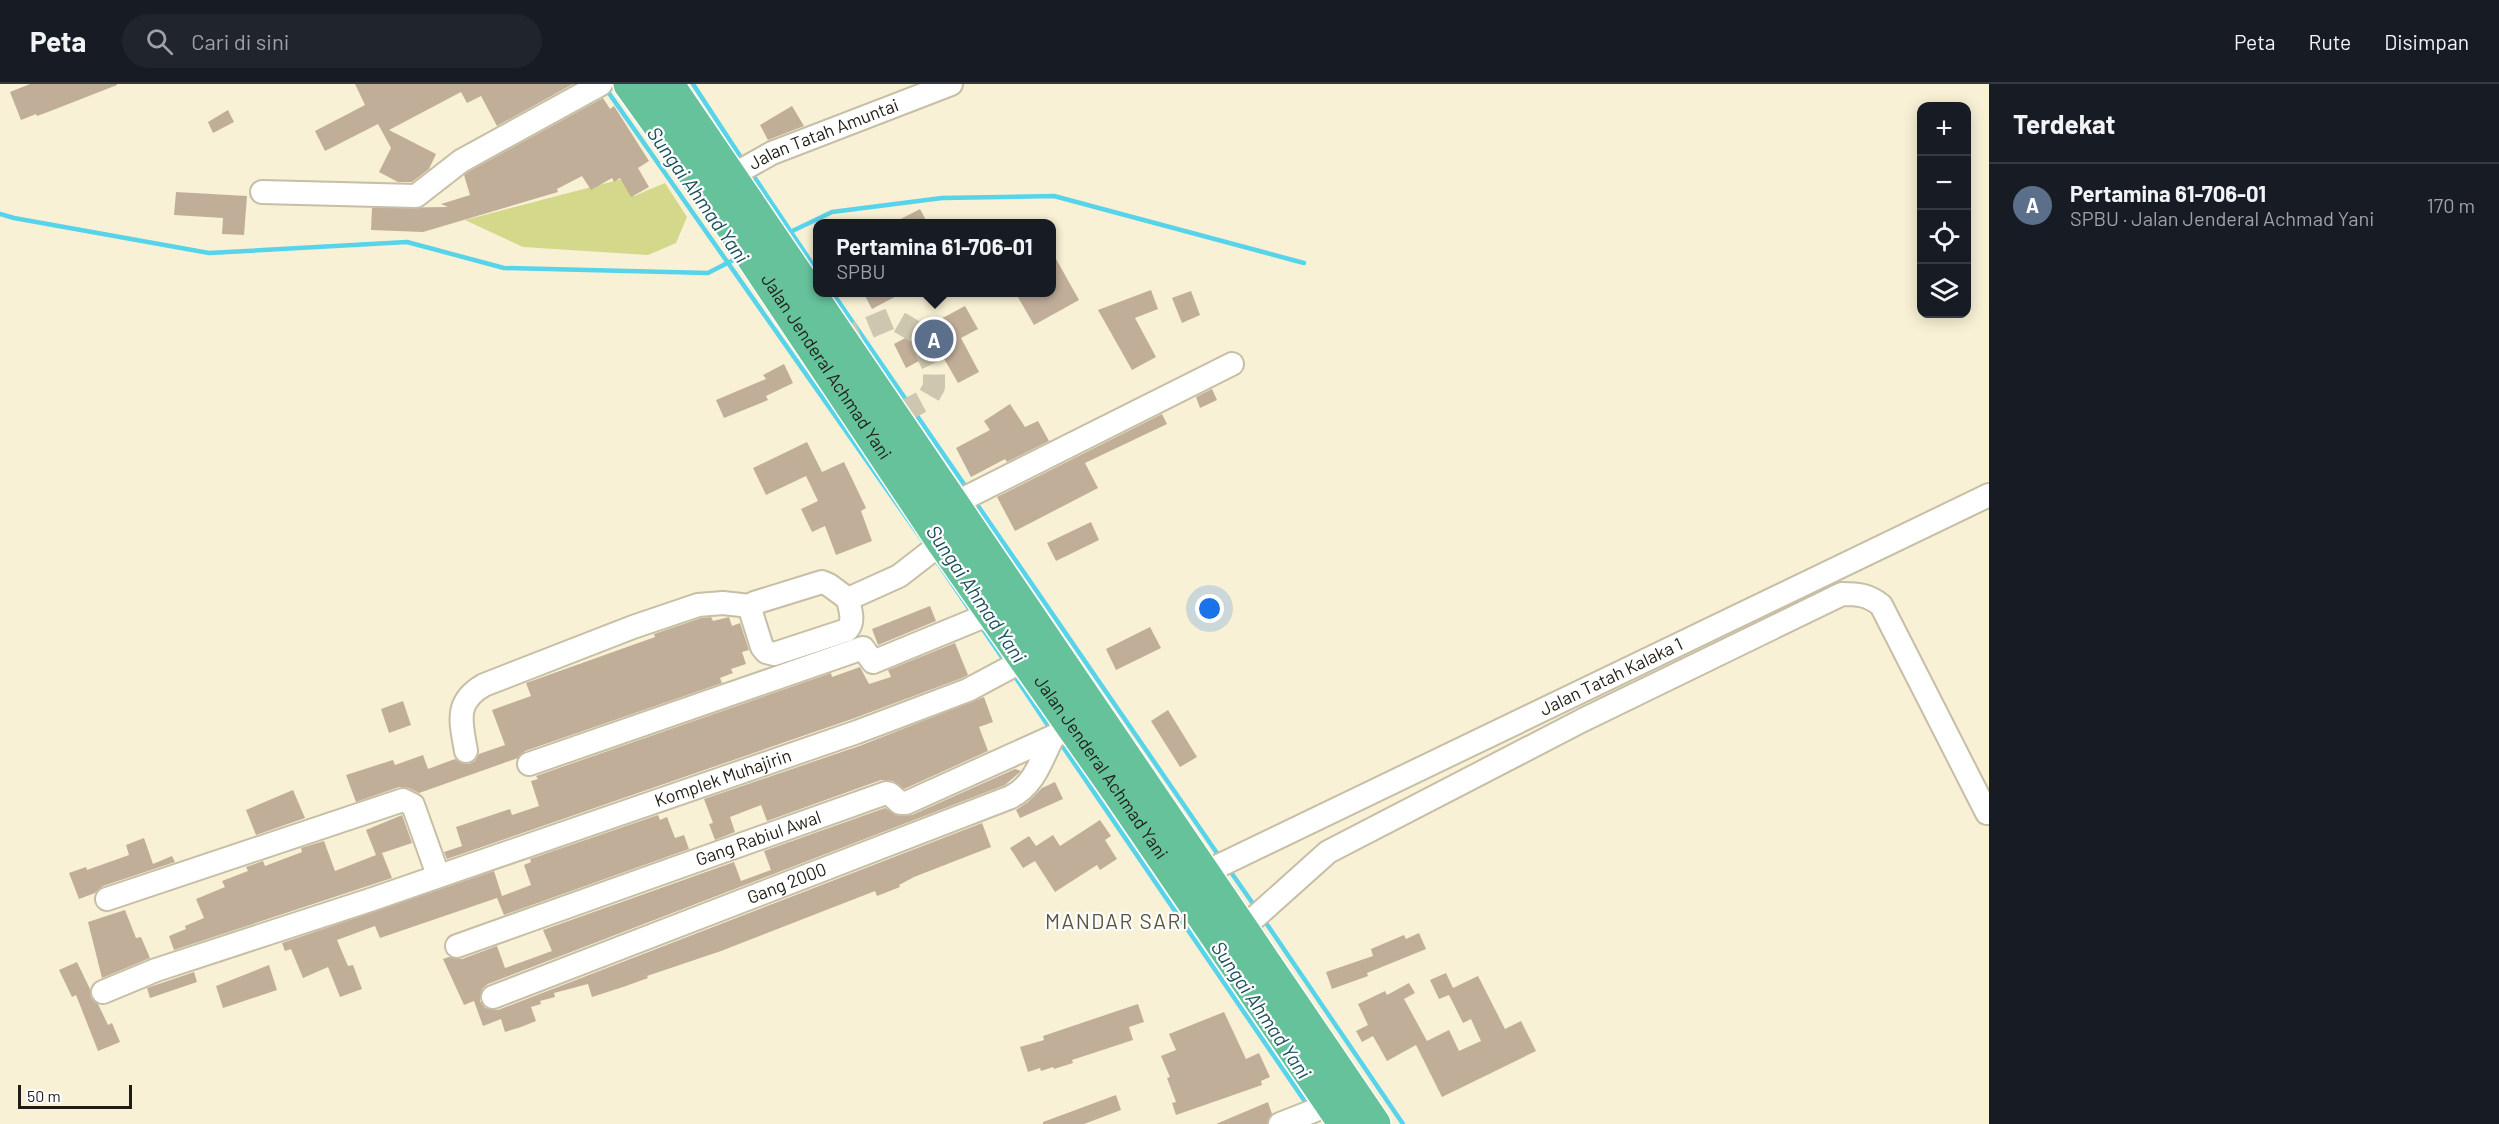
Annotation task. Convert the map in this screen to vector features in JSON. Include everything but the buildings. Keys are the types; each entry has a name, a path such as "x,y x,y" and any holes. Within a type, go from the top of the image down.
{"highway":[{"name":"Jalan Jenderal Achmad Yani","path":"610,84 750,228 789,287 932,551 982,617 1062,733 1128,786 1218,866 1248,924 1374,1124"},
{"name":"Jalan Jenderal Achmad Yani","path":"666,84 742,170 750,228"},
{"name":"Jalan Jenderal Achmad Yani","path":"789,287 839,340 966,498 1128,786 1324,1113"}],"street":[{"path":"262,192 416,196 460,161 610,84"},
{"name":"Jalan Tatah Amuntai","path":"742,170 772,153 951,84"},
{"path":"966,498 1232,364"},
{"name":"Jalan Tatah Kalaka 1","path":"1218,866 1989,495"},
{"path":"848,599 899,576 932,551"},
{"path":"466,751 460,717 465,701 474,691 484,685 633,627 698,604 723,603 750,606 822,582 848,599 852,617 851,626 847,630 774,654 766,652 762,647 750,606"},
{"path":"1248,924 1328,852 1584,720 1842,594 1861,594 1881,605 1987,813"},
{"path":"529,764 863,648 873,662 982,617"},
{"name":"Komplek Muhajirin","path":"103,992 156,970 370,900 856,732 968,690 1014,666"},
{"name":"Gang Rabiul Awal","path":"457,946 886,793 900,803 906,803 1062,733"},
{"name":"Gang 2000","path":"494,997 1022,792 1062,733"},
{"path":"107,899 403,800 413,806 438,875"},
{"path":"1280,1124 1324,1113"}],"green space":[{"path":"622,179 634,196 665,183 687,217 676,243 648,255 523,247 465,220"}],"waterway":[{"name":"Sungai Ahmad Yani","path":"693,84 744,162"},
{"name":"Sungai Ahmad Yani","path":"606,89 923,541"},
{"name":"Sungai Ahmad Yani","path":"751,172 813,265"},
{"path":"817,219 832,212 942,198 1054,196 1304,263"},
{"path":"0,214 209,253 407,242 504,268 708,273 739,257"},
{"path":"784,235 813,221"},
{"name":"Sungai Ahmad Yani","path":"835,297 968,490"},
{"name":"Sungai Ahmad Yani","path":"974,500 1221,859"},
{"name":"Sungai Ahmad Yani","path":"938,563 972,613"},
{"name":"Sungai Ahmad Yani","path":"980,625 1006,663"},
{"name":"Sungai Ahmad Yani","path":"1014,675 1051,730"},
{"name":"Sungai Ahmad Yani","path":"1059,741 1308,1106"},
{"name":"Sungai Ahmad Yani","path":"1228,868 1256,908"},
{"name":"Sungai Ahmad Yani","path":"1264,920 1403,1124"}],"tunnel":[{"path":"839,340 892,318 916,332 934,368 934,387 927,399 893,417"}],"place":[{"name":"Pertamina 61-706-01","path":"934,339"}],"district":[{"name":"MANDAR SARI","path":"1117,922"}]}
